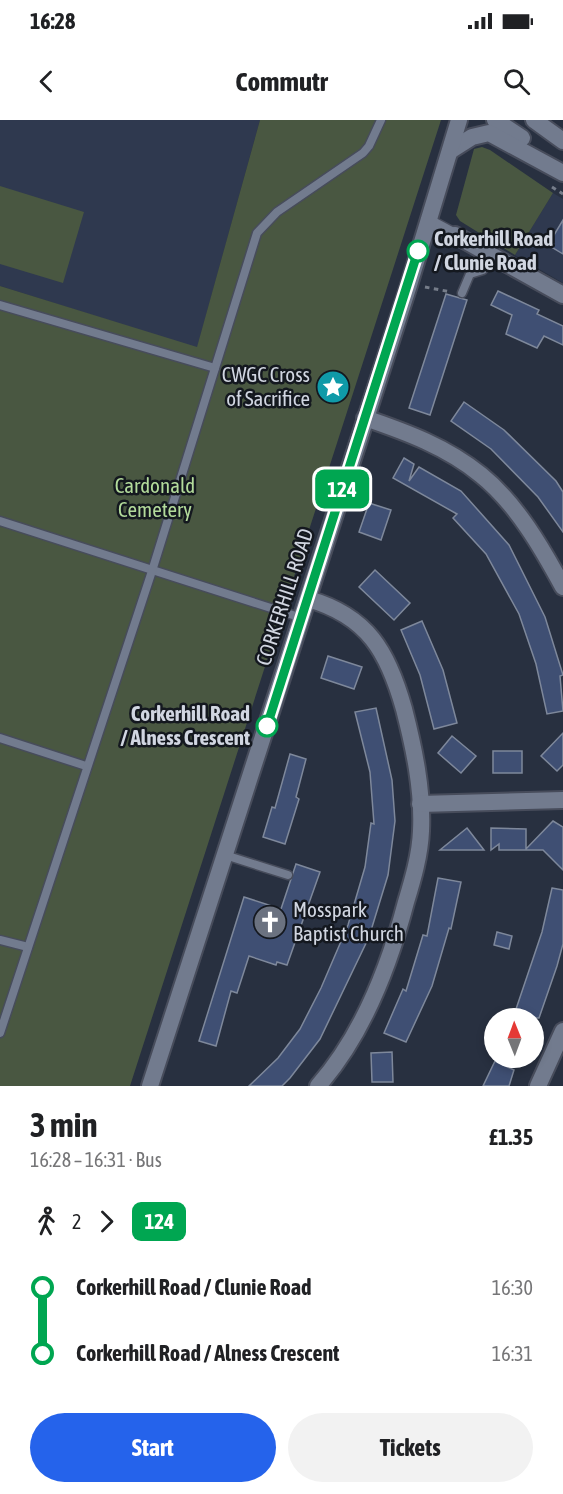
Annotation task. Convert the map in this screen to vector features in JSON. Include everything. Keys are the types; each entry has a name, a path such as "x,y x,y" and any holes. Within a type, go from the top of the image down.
{"street":[{"name":"CORKERHILL ROAD","path":"150,1086 409,285 459,120"},
{"path":"495,120 563,165"},
{"path":"534,120 563,140"},
{"path":"547,120 563,140"},
{"path":"450,151 472,137 489,133 563,173"},
{"path":"427,220 563,295"},
{"path":"365,418 430,443 482,475 527,528 563,587"},
{"path":"308,599 330,605 356,620 373,638 394,675 413,742 420,804 421,831 416,866 392,954 367,1011 327,1083"},
{"path":"420,804 563,800"},
{"path":"538,1086 563,1031"}],"lane":[{"path":"0,1034 86,766 152,571 261,228 277,212 363,153 369,146 381,120"},
{"path":"462,293 470,274 483,270 492,254"},
{"path":"0,305 215,368"},
{"path":"0,521 302,618"},
{"path":"0,738 86,766"},
{"path":"225,855 288,875"},
{"path":"0,940 28,948"}],"path":[{"path":"409,285 462,293"}],"shaded area":[{"path":"0,120 260,120 197,348 0,286"},
{"path":"553,193 563,199 563,283 515,255"}],"green space":[{"name":"Cardonald Cemetery","path":"260,120 441,120 130,1086 0,1086 0,286 197,347"},
{"path":"482,147 490,150 553,193 515,255 460,221 456,215 474,149"},
{"path":"0,186 84,212 63,283 0,264"}],"building":[{"path":"563,220 563,254 548,245"},
{"path":"498,291 539,310 537,314 563,326 563,345 544,336 537,348 506,334 512,315 491,305"},
{"path":"446,294 467,300 430,415 409,408"},
{"path":"464,402 504,430 556,481 563,492 563,532 538,497 491,449 451,421"},
{"path":"404,458 414,464 409,481 419,467 461,491 509,545 545,617 563,675 560,676 563,711 547,714 536,664 519,614 486,554 453,518 457,514 393,478"},
{"path":"369,503 391,510 381,540 359,532"},
{"path":"375,570 410,603 394,620 359,587"},
{"path":"422,621 443,670 457,723 434,729 420,675 401,630"},
{"path":"328,656 362,667 354,689 321,678"},
{"path":"376,708 392,780 395,821 388,875 369,937 320,1039 290,1078 282,1086 249,1086 278,1058 300,1029 321,988 348,925 365,867 371,823 374,824 370,772 355,712"},
{"path":"563,733 563,765 557,771 541,756"},
{"path":"452,736 476,756 461,773 438,753"},
{"path":"493,751 522,751 522,773 493,773"},
{"path":"290,754 306,759 296,797 299,799 285,844 263,837 272,807 275,808"},
{"path":"553,821 563,827 563,870 543,850 499,850 499,844 491,850 491,828 526,829 526,849"},
{"path":"467,828 484,850 440,850"},
{"name":"Mosspark Baptist Church","path":"296,864 320,872 287,965 277,962 276,965 249,956 237,993 231,991 216,1046 199,1041 244,897 281,909"},
{"path":"438,878 461,882 451,929 449,928 432,986 406,1042 384,1033 403,989 406,991 423,935 427,936"},
{"path":"552,888 563,890 563,944 542,1008 516,1008 542,932"},
{"path":"497,932 512,936 509,949 494,945"},
{"path":"392,1052 393,1082 372,1082 371,1053"},
{"path":"492,1068 514,1070 509,1086 483,1086"}],"bus line":[{"name":"124","path":"267,726 418,251"}],"place":[{"name":"Corkerhill Road / Clunie Road","path":"418,251"},
{"name":"CWGC Cross of Sacrifice","path":"333,387"},
{"name":"Corkerhill Road / Alness Crescent","path":"267,726"},
{"name":"Mosspark Baptist Church","path":"270,922"}]}
